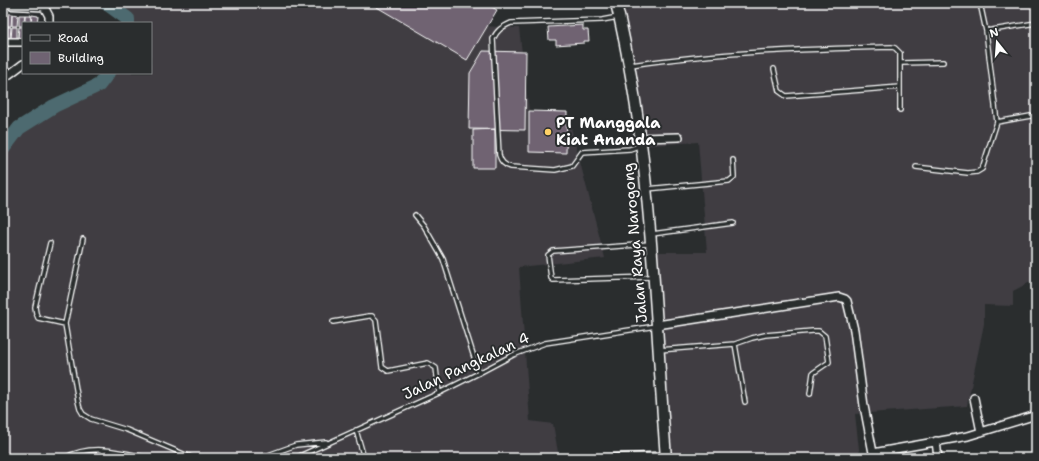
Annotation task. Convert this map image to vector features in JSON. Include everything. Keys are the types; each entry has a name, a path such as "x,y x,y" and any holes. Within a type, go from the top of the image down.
{"main road":[{"name":"Jalan Raya Narogong","path":"616,3 630,65 647,190 666,456"}],"street":[{"path":"3,6 43,5 49,16 49,22"},
{"path":"3,42 22,42"},
{"path":"3,79 22,65"},
{"path":"641,142 679,137"},
{"path":"657,326 839,297 845,299 847,301 854,330 864,406 874,455 981,432 1036,415"},
{"path":"974,398 981,432"},
{"path":"936,441 938,458"}],"lane":[{"path":"916,167 968,173 977,172 982,169 996,122 986,31 980,3"},
{"path":"619,17 602,20 511,23 501,27 496,32 493,39 499,155 501,161 511,168 555,170 572,166 582,152 630,149 641,142"},
{"path":"986,31 1036,23"},
{"path":"630,65 715,56 810,49 892,47 900,53 900,110"},
{"path":"901,63 943,62"},
{"path":"774,69 779,92 786,96 900,87"},
{"path":"996,122 1036,115"},
{"path":"647,190 731,181 734,177 733,160"},
{"path":"414,215 424,226 443,259 479,373"},
{"path":"653,277 553,280 551,278 548,255 553,250 650,239 733,223"},
{"path":"83,239 65,324 80,409 83,414 91,419 127,430 193,458"},
{"path":"50,243 35,307 36,313 38,318 65,324"},
{"path":"333,322 369,316 374,318 376,320 382,367 388,371 428,363 431,364 436,368 439,393"},
{"name":"Jalan Pangkalan 4","path":"295,458 439,393 513,355 545,343 657,326"},
{"path":"658,350 735,344 765,335 813,331 823,333 825,336 829,362 813,373 810,394"},
{"path":"735,344 745,402"},
{"path":"356,430 364,458"},
{"path":"260,458 296,445 329,442"},
{"path":"65,458 87,450 113,451 148,458"},
{"path":"98,458 104,451"},
{"path":"563,458 666,456"}],"shaded area":[{"path":"106,3 444,3 465,25 519,28 529,111 567,112 605,258 519,267 530,421 553,424 559,458 3,458 3,149 19,128 56,105 99,85 107,74 152,74 152,22 128,22 128,19"},
{"path":"648,3 1036,3 1036,279 1013,291 1013,306 984,305 984,324 967,406 855,414 860,458 708,458 707,451 666,455 647,252 707,252 698,142 640,146 637,95 613,15"}],"building":[{"path":"370,3 485,3 497,10 467,60"},
{"path":"6,14 12,14 11,26 5,26"},
{"path":"12,14 18,15 17,26 12,26"},
{"path":"19,15 25,15 22,26 19,26"},
{"path":"25,15 31,15 31,22 25,22"},
{"path":"32,15 38,16 37,22 31,22"},
{"path":"583,25 583,30 588,30 589,41 584,41 584,43 556,45 556,40 549,40 548,27"},
{"path":"5,27 11,27 10,39 5,38"},
{"path":"12,27 17,27 17,39 11,39"},
{"path":"19,27 22,27 22,39 18,39"},
{"path":"483,51 526,52 525,130 469,129 470,73"},
{"name":"PT Manggala Kiat Ananda","path":"529,111 567,112 566,153 529,152"},
{"path":"495,129 495,168 473,168 473,130"}],"waterway":[{"path":"106,3 128,19 128,22"},
{"path":"3,149 19,128 54,106 99,85 107,74"}],"place":[{"name":"PT Manggala Kiat Ananda","path":"548,132"}]}
